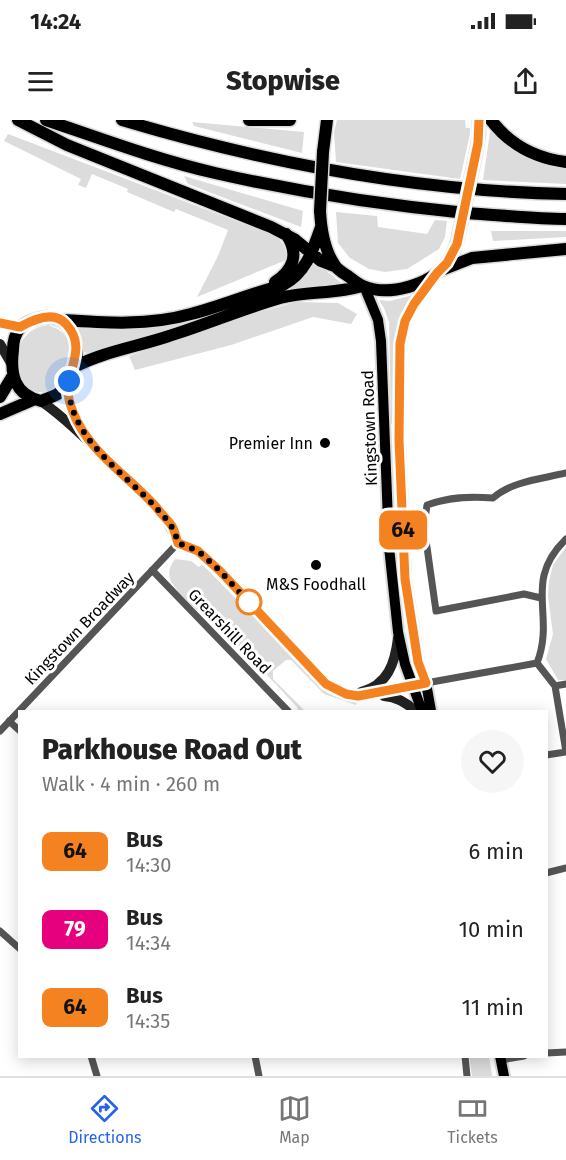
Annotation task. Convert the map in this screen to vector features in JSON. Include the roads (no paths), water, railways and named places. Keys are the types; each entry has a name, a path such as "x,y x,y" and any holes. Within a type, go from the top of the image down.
{"highway":[{"path":"18,120 67,145 286,234 321,261 334,266 363,286 382,290 404,288 472,258 566,249"},
{"path":"46,120 214,173 308,191 396,207 536,219 566,219"},
{"path":"122,120 198,143 306,165 430,184 566,194"},
{"path":"249,120 290,120"},
{"path":"327,120 320,211 321,227 334,266"},
{"path":"439,272 453,254 461,224 476,153 479,120"},
{"path":"490,120 508,139 526,151 543,158 566,162"},
{"path":"38,400 21,390 12,377 11,363 15,337 20,327 38,318 52,317 62,320 131,324 166,319 190,314 264,290 290,281 302,270 312,253 321,227"},
{"path":"264,290 289,270 293,251 286,234"},
{"path":"74,367 104,354 166,337 281,298 317,292 343,291 363,286"},
{"path":"0,414 59,393 69,381 77,351 73,334 62,320"},
{"path":"0,397 12,377"}],"main road":[{"name":"Kingstown Road","path":"431,710 426,683 418,662 405,579 399,382 400,344 405,321 414,304 439,272"},
{"name":"Kingstown Road","path":"363,286 378,320 381,341 389,547 398,632 405,664 422,710"},
{"path":"500,1058 504,1076"}],"street":[{"path":"0,323 20,327"},
{"path":"0,344 11,363"},
{"path":"69,381 69,400 73,414 89,440"},
{"path":"38,400 62,415 143,493 171,525 178,543 198,551 220,571 326,684 346,694 394,697 414,710"},
{"path":"542,598 524,594 436,611 424,526 427,505 445,498 469,496 493,498 501,491 520,484 566,473"},
{"path":"537,663 544,639 542,598 545,568 555,549 566,539"},
{"name":"Kingstown Broadway","path":"19,710 178,543"},
{"name":"Grearshill Road","path":"152,570 287,710"},
{"path":"346,694 364,692 380,683 388,675 394,662 398,632"},
{"path":"372,695 537,663"},
{"path":"537,663 555,686 566,752 548,755"},
{"path":"555,686 566,684"},
{"name":"Kingstown Broadway","path":"0,731 18,711"},
{"path":"9,721 18,729"},
{"path":"548,872 566,868"},
{"path":"0,931 18,947"},
{"path":"548,1053 566,1052"},
{"path":"92,1058 97,1076"},
{"path":"255,1058 259,1076"},
{"path":"465,1058 467,1076"}],"place":[{"name":"Premier Inn","path":"325,443"},
{"name":"M&S Foodhall","path":"316,565"}]}
